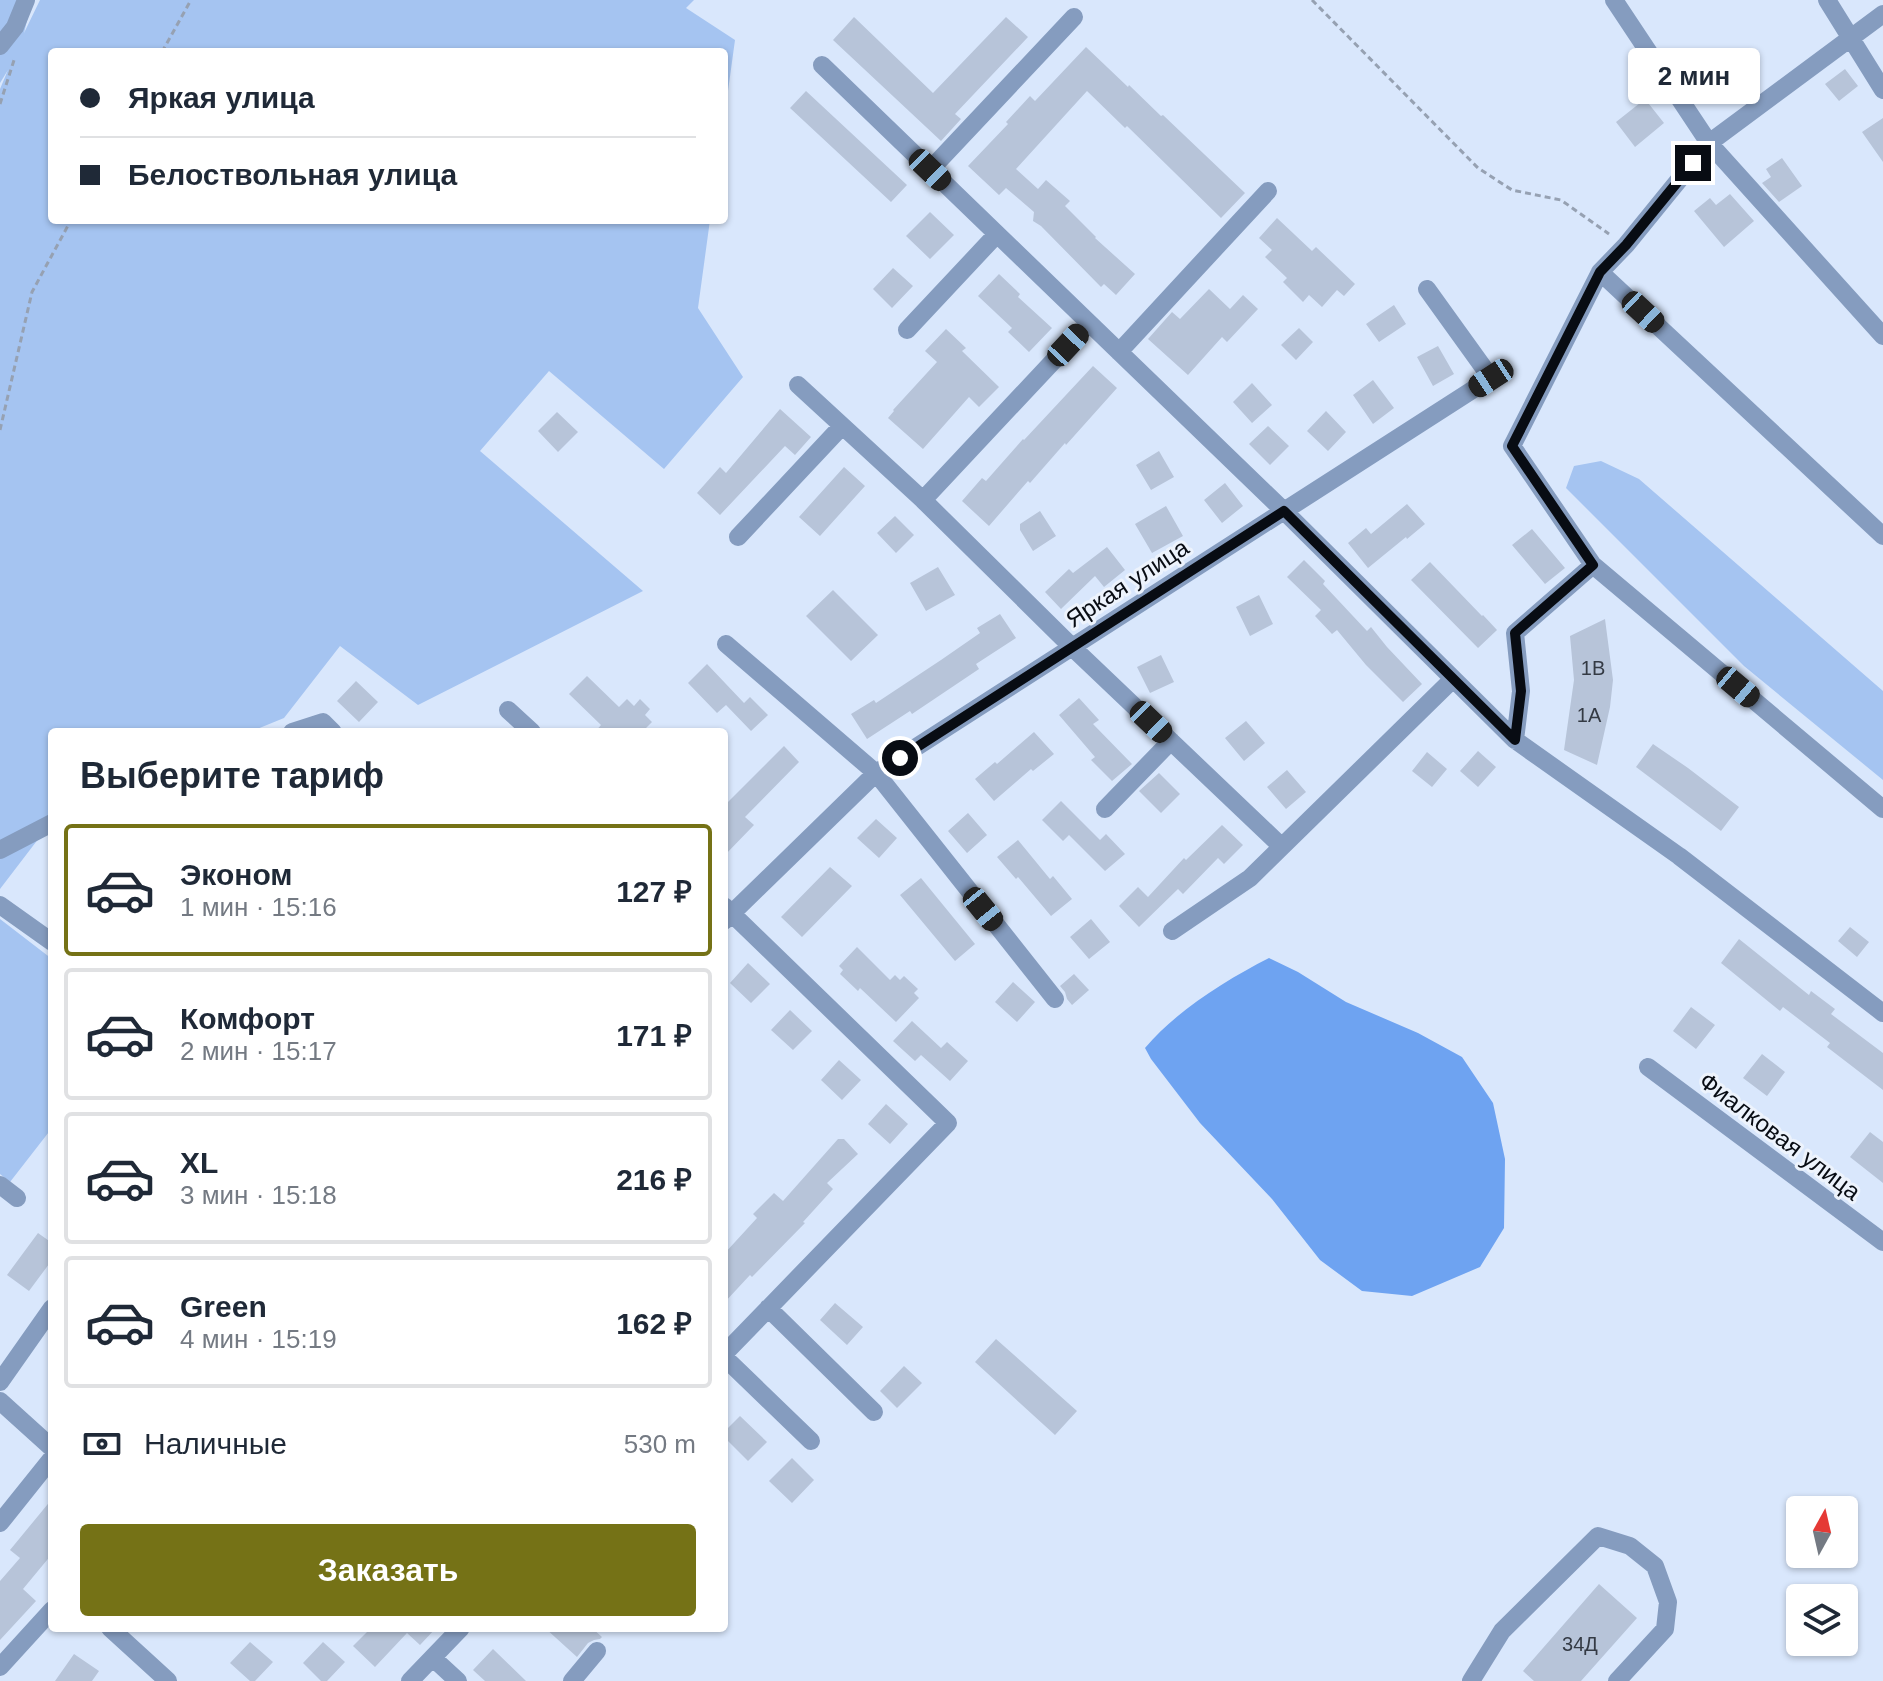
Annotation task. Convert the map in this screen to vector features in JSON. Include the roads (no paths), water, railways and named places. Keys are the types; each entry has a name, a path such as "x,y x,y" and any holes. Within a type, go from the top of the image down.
{"street":[{"path":"0,46 15,27 26,0"},
{"path":"1614,0 1709,143 1883,336"},
{"path":"1827,0 1883,90"},
{"path":"1883,14 1709,143 1626,245 1600,272 1512,446 1593,565 1883,809"},
{"path":"930,170 1074,17"},
{"path":"822,65 1284,511 1515,740 1679,856 1883,1013"},
{"path":"1119,352 1268,191"},
{"path":"907,330 997,234"},
{"path":"1600,272 1883,536"},
{"name":"Яркая улица","path":"728,912 876,773 1491,378 1427,289"},
{"path":"923,500 1089,323"},
{"path":"798,385 923,500 1281,846"},
{"path":"738,537 842,426"},
{"path":"1515,740 1521,691 1515,633 1593,565"},
{"path":"726,644 876,773 1055,999"},
{"path":"1172,931 1250,878 1453,679"},
{"path":"508,710 528,728"},
{"path":"1105,809 1171,741"},
{"path":"0,850 48,825"},
{"path":"0,905 48,939"},
{"path":"728,914 948,1123 728,1352"},
{"name":"Фиалковая улица","path":"1648,1067 1883,1242"},
{"path":"0,1185 17,1198"},
{"path":"768,1308 874,1412"},
{"path":"0,1382 48,1314"},
{"path":"728,1360 811,1441"},
{"path":"0,1401 48,1444"},
{"path":"0,1523 48,1463"},
{"path":"1471,1681 1502,1631 1598,1536 1630,1546 1655,1566 1668,1602 1665,1629 1617,1681"},
{"path":"0,1667 48,1614"},
{"path":"114,1632 168,1681"},
{"path":"410,1681 457,1632"},
{"path":"572,1681 597,1651"},
{"path":"433,1658 458,1681"}],"water":[{"path":"1269,958 1346,1002 1418,1033 1462,1057 1493,1103 1505,1159 1504,1228 1480,1267 1412,1296 1362,1291 1320,1260 1272,1199 1200,1123 1151,1059 1145,1048 1171,1021 1219,986"}]}
